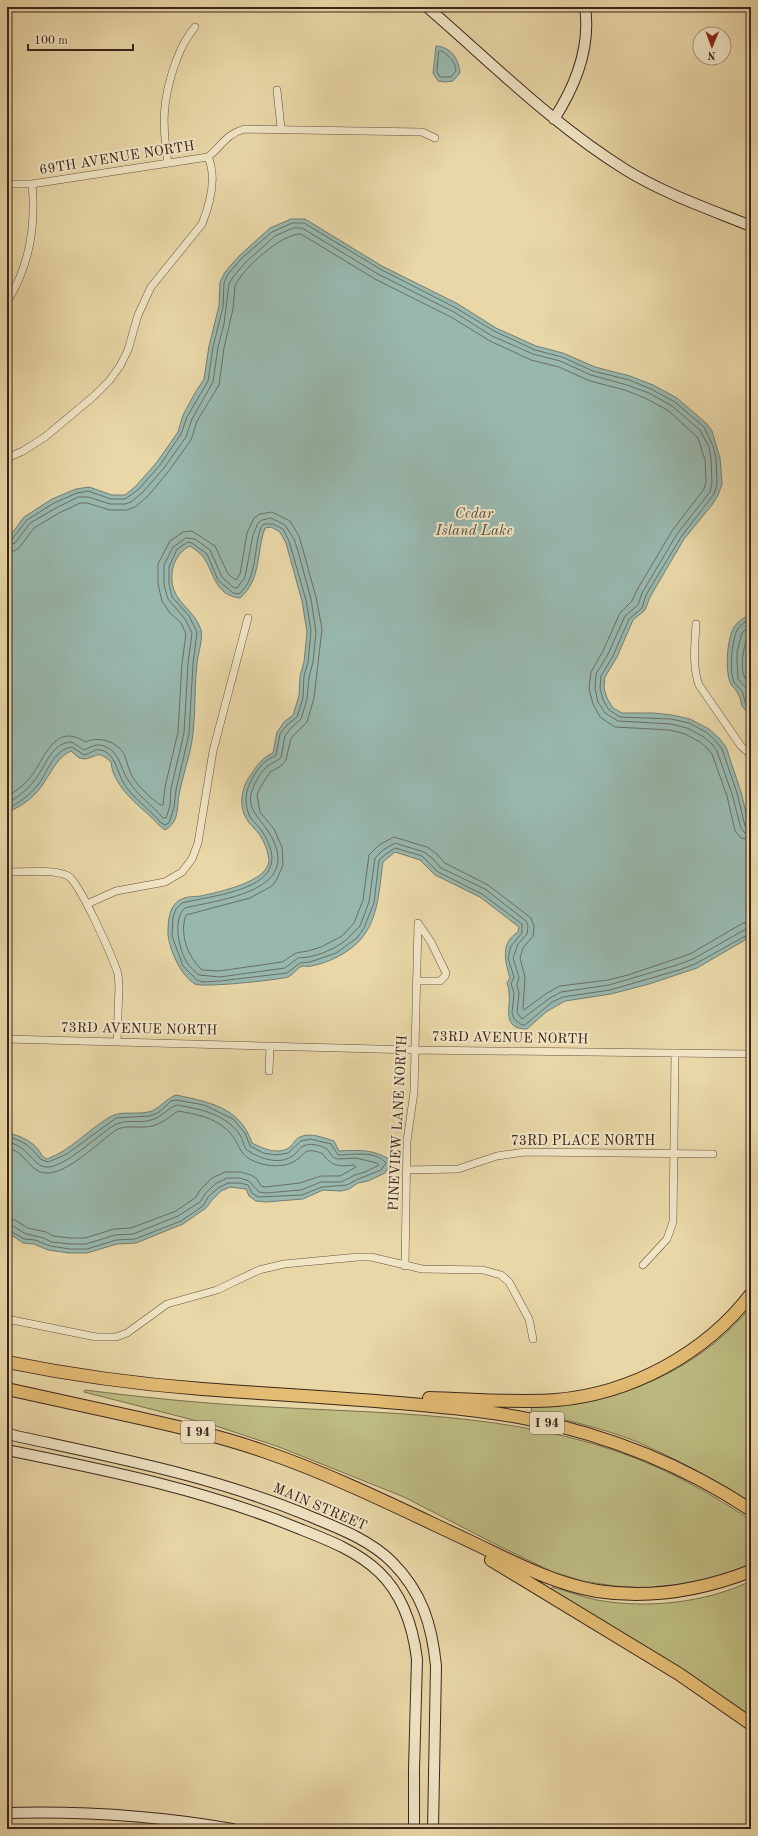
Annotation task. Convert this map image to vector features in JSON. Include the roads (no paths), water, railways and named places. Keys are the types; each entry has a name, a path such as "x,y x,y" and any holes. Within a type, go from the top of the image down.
{"highway":[{"path":"325,1397 537,1401 573,1398 605,1391 638,1380 682,1356 709,1337 751,1294"},
{"name":"I 94","path":"7,1362 137,1383 216,1390 378,1400 526,1418 595,1436 645,1454 692,1476 751,1510"},
{"name":"I 94","path":"7,1390 163,1423 237,1442 324,1474 381,1500 504,1567 554,1599 679,1674 751,1724"},
{"path":"381,1500 519,1565 551,1579 581,1588 618,1593 662,1593 694,1588 745,1573"}],"street":[{"path":"427,7 554,119 605,156 638,177 751,226"},
{"path":"554,119 568,96 580,68 586,38 585,7"},
{"path":"168,163 163,124 165,95 184,40 195,27"},
{"path":"277,90 281,128"},
{"name":"69TH AVENUE NORTH","path":"7,184 32,184 208,157 226,138 238,131 254,128 422,132 436,138"},
{"path":"7,458 23,452 45,437 94,396 109,381 120,366 128,350 138,315 151,287 197,232 204,219 213,172 208,157"},
{"path":"7,302 19,277 31,236 34,217 32,184"},
{"path":"87,904 116,891 165,882 182,872 192,859 198,844 213,751 248,618"},
{"path":"696,624 694,659 695,675 699,685 741,746 751,755"},
{"path":"7,872 53,873 68,876 74,881 87,904 118,974 117,1042"},
{"name":"PINEVIEW LANE NORTH","path":"405,1266 408,1129 414,1092 414,1050 416,981 418,923 431,942 446,973 440,981 416,981"},
{"name":"73RD AVENUE NORTH","path":"7,1039 414,1050 751,1054"},
{"path":"269,1071 270,1046"},
{"path":"643,1265 667,1239 671,1231 674,1213 675,1053"},
{"name":"73RD PLACE NORTH","path":"407,1170 458,1169 497,1156 524,1152 713,1154"},
{"path":"7,1319 96,1337 116,1337 127,1333 167,1304 217,1290 270,1266 371,1257 422,1269 483,1270 501,1275 509,1282 529,1319 534,1339"},
{"name":"MAIN STREET","path":"7,1434 146,1463 245,1492 279,1504 352,1534 380,1552 392,1562 412,1587 421,1603 428,1618 434,1642 436,1666 433,1829"},
{"name":"MAIN STREET","path":"7,1450 145,1479 211,1497 275,1518 354,1554 380,1573 399,1598 406,1612 415,1642 417,1659 414,1829"},
{"path":"7,1813 52,1813 173,1820 232,1829"}],"water":[{"path":"436,46 450,51 458,63 460,73 453,81 438,81 433,73"},
{"name":"Cedar Island Lake","path":"291,219 305,219 382,266 458,304 496,328 536,346 563,353 595,367 630,376 653,385 677,398 707,424 712,431 720,458 722,484 718,495 712,505 684,539 650,597 645,610 633,620 617,657 605,677 604,688 607,698 613,708 622,713 653,713 690,719 709,729 726,747 741,792 751,832 751,936 745,940 697,968 649,984 611,994 565,1001 546,1012 527,1029 519,1028 510,1022 509,1017 509,992 507,983 510,978 505,953 508,941 518,932 519,927 480,897 435,875 420,860 395,852 383,862 375,912 367,931 356,944 339,956 325,962 310,966 302,966 288,977 211,985 195,984 190,980 177,962 169,941 168,926 171,911 173,906 182,899 201,896 241,885 252,880 267,868 269,860 264,843 260,835 249,823 243,810 242,798 244,786 262,760 273,753 277,732 284,722 293,715 299,696 300,676 304,662 307,632 302,601 286,543 280,532 271,527 265,528 255,574 247,591 240,598 225,593 221,589 203,556 190,546 181,552 175,561 172,571 172,582 174,589 177,596 195,617 201,630 201,642 196,672 192,740 174,822 165,830 130,798 116,778 111,762 106,758 98,755 85,759 79,758 71,751 59,760 42,786 29,800 7,812 7,540 24,517 52,499 76,489 89,487 112,495 125,495 136,486 157,462 178,432 183,415 204,379 209,346 219,306 220,282 225,272 239,256 270,228"},
{"path":"751,614 751,715 742,706 739,696 728,677 727,662 728,646 734,627"},
{"path":"176,1095 200,1100 222,1108 240,1121 247,1131 252,1143 267,1149 282,1151 291,1146 296,1139 313,1135 334,1141 339,1151 373,1152 392,1161 385,1173 368,1181 358,1183 349,1189 341,1191 323,1190 303,1199 266,1202 256,1201 249,1196 246,1189 230,1187 221,1191 206,1208 183,1224 136,1243 117,1244 87,1253 69,1253 48,1250 34,1244 23,1243 7,1232 7,1133 28,1140 40,1151 42,1156 47,1159 64,1151 108,1118 122,1113 143,1113 152,1111"}]}
